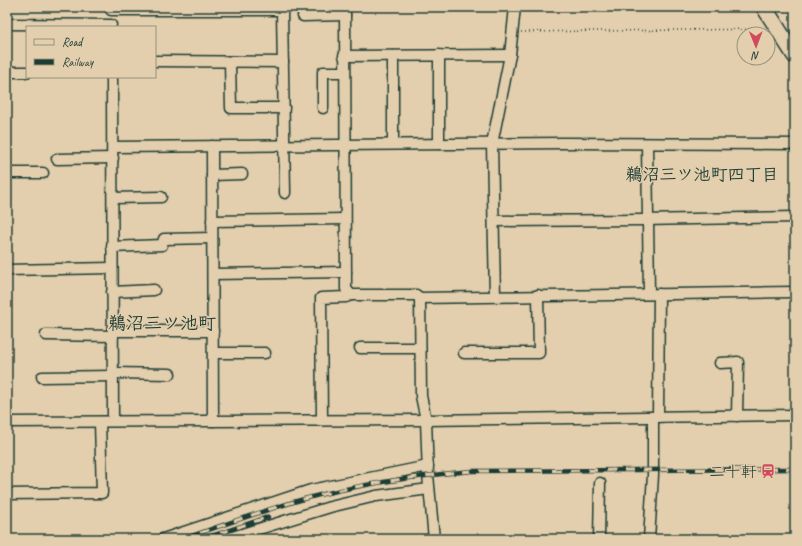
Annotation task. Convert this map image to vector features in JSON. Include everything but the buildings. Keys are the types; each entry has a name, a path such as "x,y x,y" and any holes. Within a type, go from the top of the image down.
{"main road":[{"path":"764,7 795,56"}],"street":[{"path":"495,296 492,144 510,55 515,7"},
{"path":"7,24 111,26 111,9 282,10 285,193"},
{"path":"304,16 345,11 344,72 346,289 351,295"},
{"path":"439,55 439,144"},
{"path":"344,56 510,55"},
{"path":"393,56 393,144"},
{"path":"156,61 283,62"},
{"path":"230,62 231,108 284,108"},
{"path":"7,72 26,72"},
{"path":"323,108 323,72 344,72"},
{"path":"112,78 112,292 114,422"},
{"path":"56,159 113,153 212,146 345,144 795,144"},
{"path":"647,144 648,220 654,294 656,417 649,539"},
{"path":"212,146 213,421"},
{"path":"7,173 43,173"},
{"path":"212,175 242,174"},
{"path":"112,198 161,197"},
{"path":"494,221 795,217"},
{"path":"212,222 346,219"},
{"path":"112,247 162,246 164,239 212,238"},
{"path":"7,270 112,268"},
{"path":"212,274 346,272"},
{"path":"112,292 154,290"},
{"path":"322,420 321,298 346,297 351,295 416,295 420,298 795,292"},
{"path":"464,353 539,353 538,295"},
{"path":"420,298 421,396 426,420 429,489 434,539"},
{"path":"46,335 213,331"},
{"path":"360,348 420,348"},
{"path":"213,353 266,353"},
{"path":"720,363 738,362 737,416"},
{"path":"42,377 170,374"},
{"path":"7,422 426,420 795,415"},
{"path":"7,494 102,493 100,422"},
{"path":"163,539 312,490 428,466"},
{"path":"599,539 600,483"},
{"path":"226,539 330,507 376,496 429,489"}],"path":[{"path":"513,32 777,28"}],"railway":[{"path":"183,539 304,499 367,485 430,475 472,471 795,469"},
{"path":"203,539 268,517"}],"place":[{"name":"二十軒","path":"768,471"}],"district":[{"name":"鵜沼三ツ池町四丁目","path":"702,174"},
{"name":"鵜沼三ツ池町","path":"162,323"}]}
